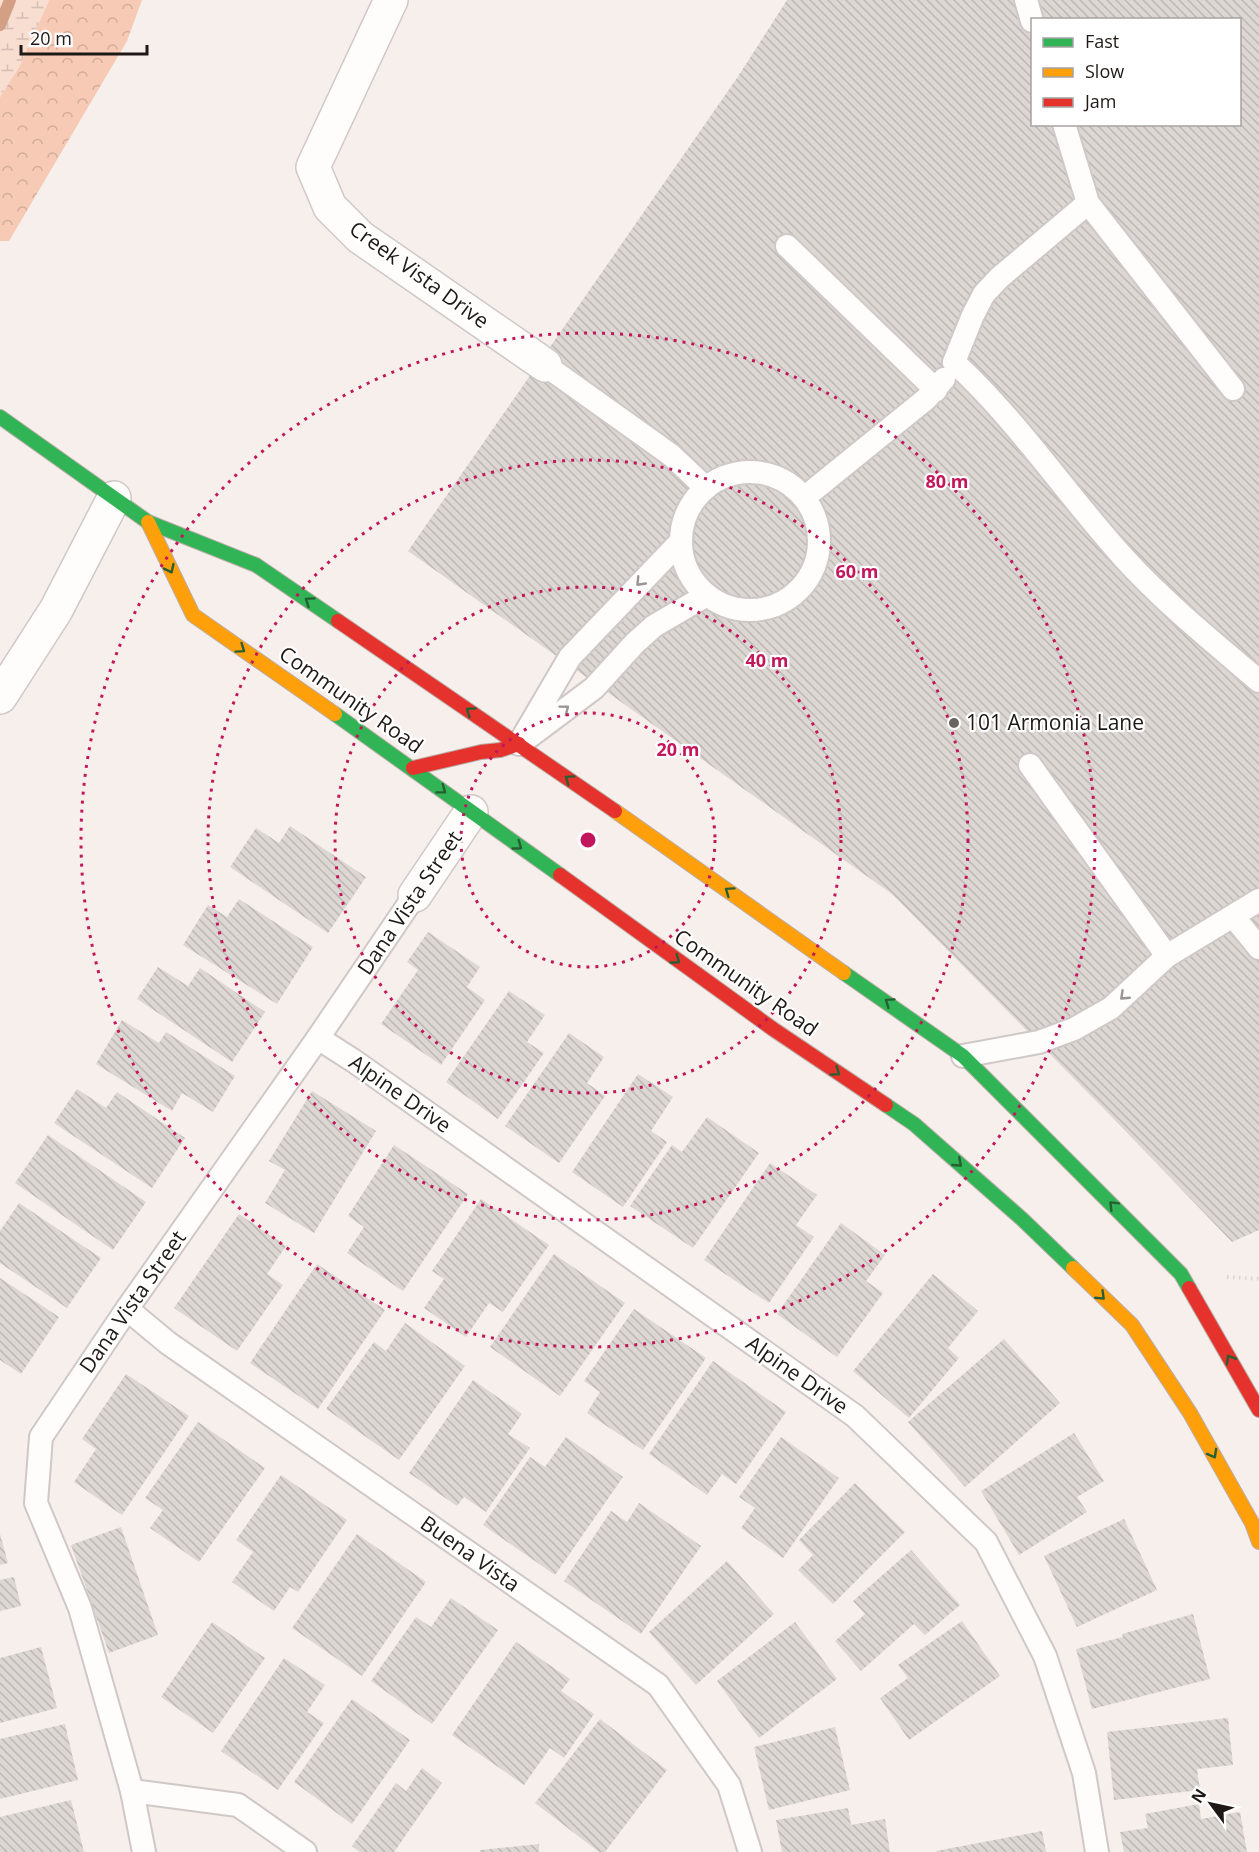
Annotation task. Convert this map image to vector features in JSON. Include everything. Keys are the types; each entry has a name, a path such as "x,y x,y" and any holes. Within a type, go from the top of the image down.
{"main road":[{"name":"Community Road","path":"0,417 148,522 256,565 519,744 963,1056 1181,1274 1259,1410"},
{"name":"Community Road","path":"148,522 193,615 413,768 772,1029 915,1125 1022,1219 1132,1325 1190,1413 1252,1523 1259,1542"},
{"path":"413,768 519,744"}],"street":[{"name":"Creek Vista Drive","path":"391,0 313,167 330,207 360,237 545,365"},
{"path":"0,696 56,610 114,498"},
{"name":"Dana Vista Street","path":"415,895 471,812"}],"lane":[{"path":"1026,0 1031,18"},
{"path":"1065,126 1088,203 1233,389"},
{"path":"805,497 936,390 954,362 984,294 1088,203"},
{"path":"787,246 936,390"},
{"path":"954,362 1011,423 1149,584 1259,681"},
{"path":"545,365 671,455 706,488"},
{"path":"746,471 757,472 788,482 805,497 816,517 820,539 817,561 807,582 791,598 771,608 748,610 726,607 707,595 693,580 684,561 681,541 684,521 692,503 706,488 725,477 746,471"},
{"path":"519,744 570,657 681,541"},
{"path":"519,744 594,688 635,643 654,626 707,595"},
{"path":"1030,765 1167,956"},
{"name":"Dana Vista Street","path":"144,1852 132,1791 80,1608 36,1503 41,1437 127,1309 318,1038 415,895"},
{"path":"963,1056 1040,1042 1074,1029 1111,1008 1167,956 1259,900"},
{"path":"1233,916 1259,948"},
{"name":"Alpine Drive","path":"318,1038 855,1416 986,1542 1045,1656 1084,1773 1097,1852"},
{"name":"Buena Vista","path":"127,1309 178,1350 658,1685 729,1785 750,1852"},
{"path":"132,1791 238,1805 305,1852"}],"green space":[{"path":"0,0 49,0 19,67 0,97"},
{"path":"49,0 142,0 127,41 9,241 0,241 0,97 19,67"}],"building":[{"name":"101 Armonia Lane","path":"787,0 1258,0 1259,1230 1232,1242 892,894 408,551 737,78"},
{"path":"290,826 366,877 328,933 230,867 256,828 279,843"},
{"path":"239,899 313,947 277,1004 183,945 208,905 227,917"},
{"path":"428,932 480,967 467,987 485,1000 441,1065 381,1024 418,970 407,962"},
{"path":"158,967 188,986 200,968 265,1012 232,1062 137,999"},
{"path":"509,991 545,1015 527,1042 544,1053 498,1119 446,1082"},
{"path":"122,1020 159,1043 166,1032 235,1076 213,1112 182,1093 172,1111 96,1064"},
{"path":"569,1033 604,1057 587,1083 605,1096 559,1163 505,1126"},
{"path":"638,1074 673,1097 651,1131 667,1142 623,1207 572,1172"},
{"path":"77,1089 106,1108 117,1092 185,1138 152,1188 54,1123"},
{"path":"312,1091 376,1131 314,1233 265,1203 285,1170 269,1161"},
{"path":"707,1117 759,1153 693,1248 630,1206 672,1145 682,1152"},
{"path":"48,1135 146,1202 113,1250 15,1183"},
{"path":"394,1145 468,1194 403,1291 347,1253 364,1227 348,1216"},
{"path":"770,1163 817,1195 796,1225 814,1237 769,1303 704,1260"},
{"path":"481,1199 549,1245 503,1312 489,1303 466,1337 424,1308 444,1279 432,1271"},
{"path":"19,1203 101,1258 67,1308 0,1263 0,1231"},
{"path":"239,1214 286,1246 267,1274 283,1285 237,1351 174,1308"},
{"path":"841,1223 885,1255 866,1281 883,1293 837,1357 777,1314"},
{"path":"554,1254 625,1303 560,1396 490,1347"},
{"path":"317,1264 385,1310 318,1409 250,1363"},
{"path":"933,1274 978,1311 948,1348 959,1358 909,1418 853,1371"},
{"path":"0,1278 59,1317 21,1374 0,1360"},
{"path":"634,1309 706,1358 643,1450 587,1413 600,1392 584,1381"},
{"path":"405,1323 465,1366 399,1460 326,1409 374,1342 386,1351"},
{"path":"1004,1339 1060,1403 965,1487 908,1422"},
{"path":"713,1361 786,1412 736,1484 722,1474 707,1495 649,1454"},
{"path":"126,1374 189,1416 122,1515 74,1482 96,1449 82,1439"},
{"path":"473,1380 522,1414 508,1434 530,1448 486,1512 464,1497 457,1506 409,1473"},
{"path":"198,1422 265,1468 199,1562 150,1528 163,1510 145,1498"},
{"path":"1074,1433 1104,1481 1077,1497 1087,1512 1019,1555 981,1491"},
{"path":"566,1437 623,1477 555,1575 483,1525 530,1457 545,1467"},
{"path":"781,1437 839,1478 783,1558 741,1528 755,1508 739,1497"},
{"path":"281,1475 347,1520 298,1592 290,1587 274,1611 232,1582 253,1552 236,1540"},
{"path":"855,1483 905,1532 833,1604 798,1570 813,1555 799,1540"},
{"path":"639,1503 701,1546 641,1634 564,1581 611,1511 627,1522"},
{"path":"1124,1519 1157,1590 1077,1627 1044,1556"},
{"path":"121,1527 158,1635 109,1653 71,1545"},
{"path":"0,1534 8,1563 0,1565"},
{"path":"357,1534 426,1582 362,1676 292,1628"},
{"path":"911,1550 960,1605 925,1635 914,1624 861,1671 835,1641 865,1614 853,1601"},
{"path":"727,1561 774,1614 696,1685 649,1632"},
{"path":"14,1577 21,1606 0,1611 0,1580"},
{"path":"451,1598 498,1630 432,1724 371,1681 416,1617 431,1627"},
{"path":"1193,1614 1210,1679 1092,1709 1076,1649 1123,1637 1122,1634"},
{"path":"962,1621 1000,1676 909,1740 880,1698 908,1678 898,1665"},
{"path":"212,1622 265,1658 213,1733 161,1697"},
{"path":"795,1622 837,1679 759,1738 717,1681"},
{"path":"516,1642 570,1679 561,1691 594,1714 564,1758 550,1748 524,1785 452,1735"},
{"path":"41,1647 57,1708 0,1723 0,1658"},
{"path":"284,1658 325,1685 307,1712 324,1723 278,1790 221,1751"},
{"path":"352,1699 410,1740 352,1824 294,1782"},
{"path":"1228,1718 1233,1765 1197,1769 1200,1790 1114,1800 1107,1732"},
{"path":"600,1719 667,1770 605,1852 599,1852 535,1803"},
{"path":"65,1724 78,1780 0,1799 0,1739"},
{"path":"835,1727 850,1790 769,1810 754,1747"},
{"path":"422,1768 442,1783 394,1852 360,1852 352,1846 396,1783 406,1791"},
{"path":"71,1800 84,1852 0,1852 0,1817"},
{"path":"1199,1804 1201,1819 1240,1812 1247,1852 1124,1852 1120,1832 1148,1828 1145,1814"},
{"path":"848,1808 851,1825 885,1819 890,1852 782,1852 776,1820"},
{"path":"1042,1831 1046,1852 936,1851"},
{"path":"539,1844 539,1852 480,1852 480,1850"}],"waterway":[{"path":"0,25 10,0"}],"traffic: fast":[{"path":"0,417 148,522 256,565 338,621"},
{"path":"335,714 560,875"},
{"path":"844,973 963,1056 1181,1274 1189,1288"},
{"path":"886,1105 914,1124 1022,1219 1073,1268"}],"traffic: slow":[{"path":"148,522 193,615 335,714"},
{"path":"615,811 844,973"},
{"path":"1073,1268 1132,1325 1190,1413 1252,1523 1259,1542"}],"traffic: jam":[{"path":"338,621 615,811"},
{"path":"413,768 519,744"},
{"path":"560,875 773,1029 886,1105"},
{"path":"1189,1288 1259,1410"}],"place":[{"name":"101 Armonia Lane","path":"954,723"}]}
